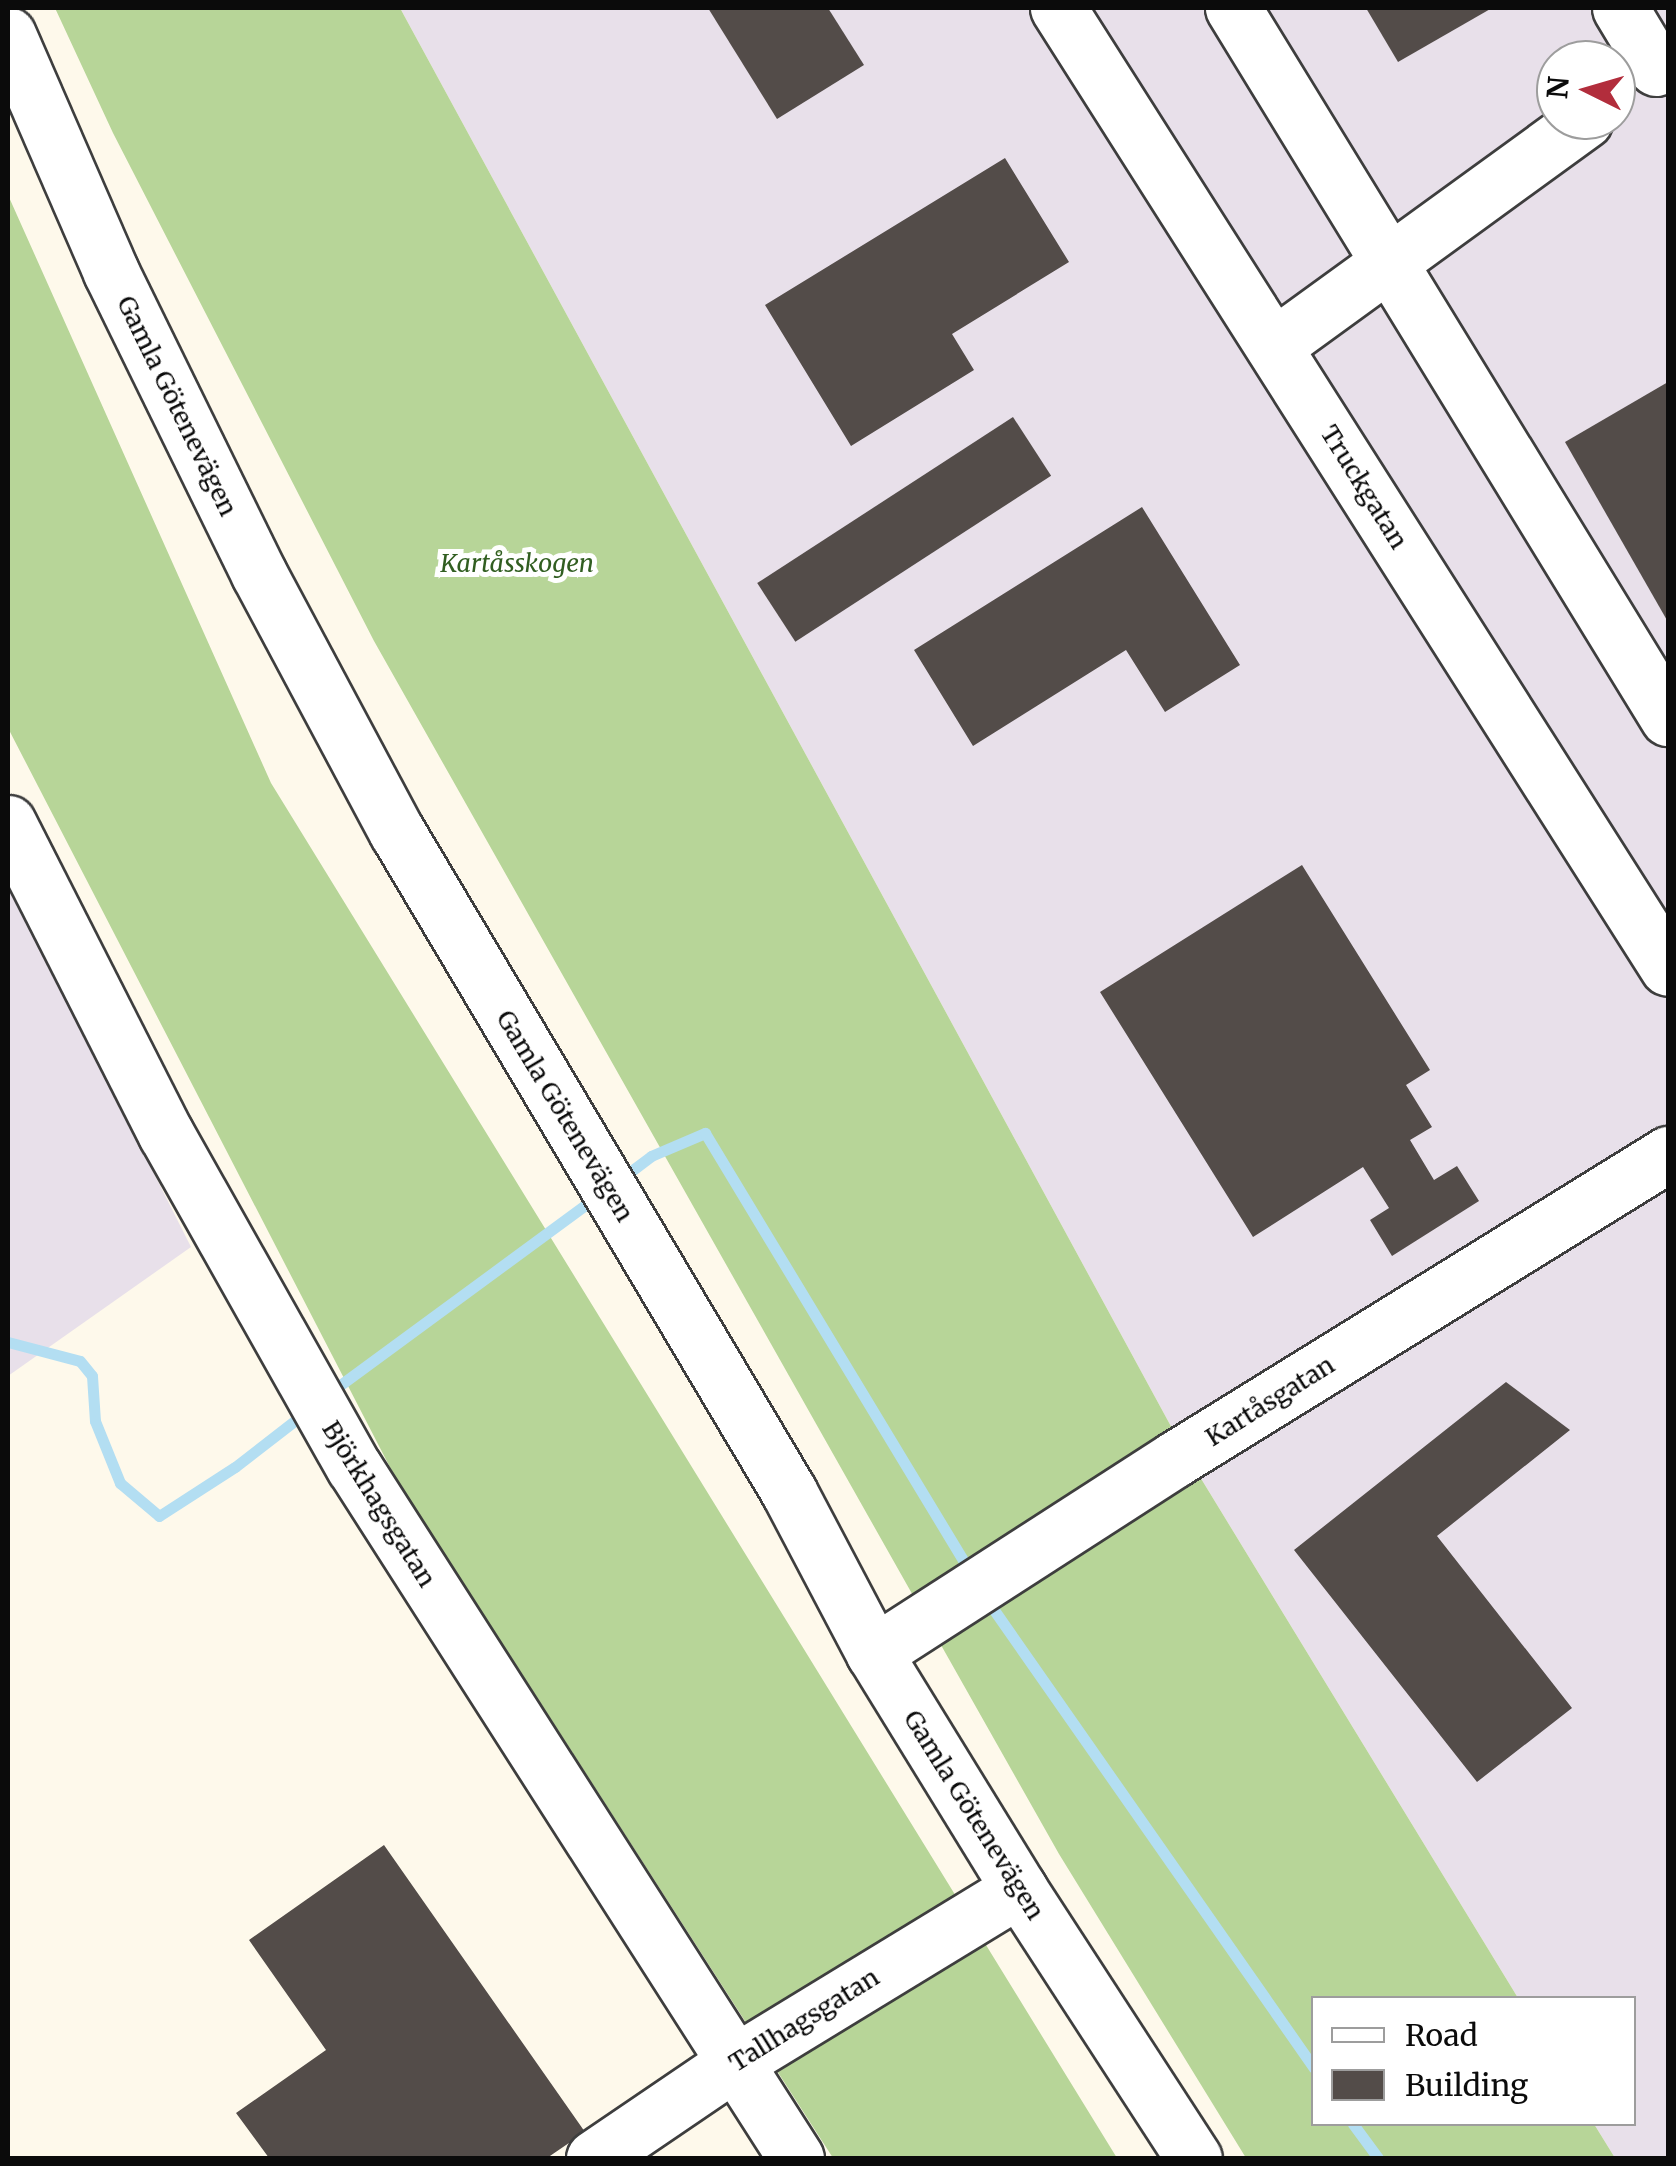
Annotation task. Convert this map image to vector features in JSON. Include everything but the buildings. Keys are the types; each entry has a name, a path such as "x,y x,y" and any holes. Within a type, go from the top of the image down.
{"street":[{"name":"Truckgatan","path":"1058,8 1668,968"},
{"path":"1233,8 1668,718"},
{"path":"1620,8 1647,78"},
{"name":"Gamla Götenevägen","path":"8,35 111,272 277,609 397,832 789,1492 874,1653 1019,1889 1194,2158"},
{"path":"1274,346 1558,140"},
{"name":"Björkhagsgatan","path":"8,823 166,1134 354,1467 796,2158"},
{"name":"Kartåsgatan","path":"874,1653 1668,1154"},
{"name":"Tallhagsgatan","path":"594,2158 734,2063 1019,1889"}],"shaded area":[{"path":"400,8 1668,8 1668,2158 1615,2158 1595,2126 1636,2126 1636,1996 1517,1996 1186,1454"},
{"path":"8,884 191,1247 8,1376"}],"green space":[{"name":"Kartåsskogen","path":"55,8 400,8 1186,1454 1517,1996 1311,1996 1311,2126 1595,2126 1615,2158 1246,2158 1059,1854 374,641 113,133"},
{"path":"8,195 271,783 1117,2158 833,2158 394,1475 8,728"}],"waterway":[{"path":"622,1178 651,1156 705,1133 972,1575"},
{"path":"328,1394 595,1198"},
{"path":"8,1342 80,1361 92,1376 95,1421 120,1483 159,1516 235,1467 306,1412"},
{"path":"987,1600 1311,2064"},
{"path":"1354,2126 1378,2158"}]}
